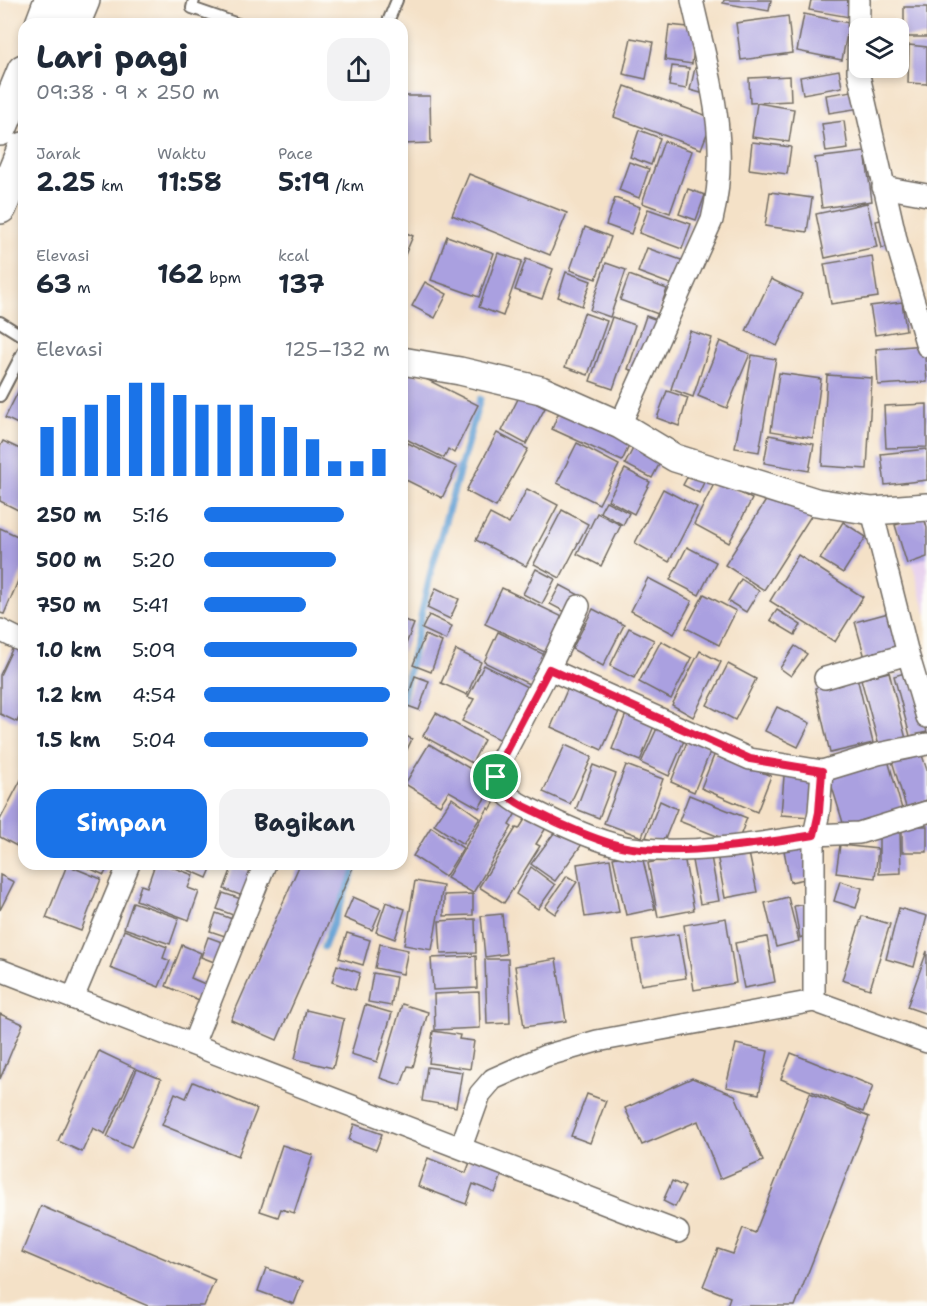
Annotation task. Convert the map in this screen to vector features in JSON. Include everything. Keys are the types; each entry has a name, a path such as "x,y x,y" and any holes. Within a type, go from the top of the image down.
{"main road":[{"path":"44,18 51,0"},
{"path":"76,18 83,0"},
{"path":"0,130 18,86"},
{"path":"0,207 18,164"}],"street":[{"path":"620,425 712,220 719,190 720,127 692,0"},
{"path":"859,0 858,71 883,188 910,293 927,346"},
{"path":"0,130 18,140"},
{"path":"883,188 927,195"},
{"path":"408,362 460,371 541,390 620,425 675,458 816,501 872,511 927,507"},
{"path":"872,511 908,654 927,717"},
{"path":"579,606 498,766 496,777 503,792 527,808 568,826 630,848 669,849 759,843 814,835 859,832 927,812"},
{"path":"0,630 18,639"},
{"path":"825,678 908,654"},
{"path":"549,669 750,759 822,771 878,754 927,744"},
{"path":"814,1000 814,835 819,812 822,771"},
{"path":"73,998 126,870"},
{"path":"193,1044 263,870"},
{"path":"0,970 678,1232"},
{"path":"461,1147 480,1094 493,1079 545,1056 597,1041 814,1000 927,1042"}],"lane":[{"path":"194,0 192,8 221,18"},
{"path":"390,18 397,0"},
{"path":"0,322 18,333"},
{"path":"0,396 18,362"}],"shaded area":[{"path":"927,497 927,616 896,505"}],"building":[{"path":"724,0 771,0 769,11 723,3"},
{"path":"811,0 852,0 849,17 809,10"},
{"path":"904,7 927,7 927,37 909,37 909,18 904,18"},
{"path":"804,14 849,23 842,60 797,51"},
{"path":"788,16 792,53 741,60 736,23"},
{"path":"669,25 697,28 692,64 665,60"},
{"path":"631,38 653,42 646,79 623,74"},
{"path":"909,45 927,47 927,84 908,83"},
{"path":"672,66 689,68 686,89 669,86"},
{"path":"695,68 706,70 701,93 690,90"},
{"path":"839,70 842,87 803,94 800,77"},
{"path":"790,76 791,101 750,103 749,78"},
{"path":"625,86 713,118 701,149 614,117"},
{"path":"858,90 861,108 829,113 826,95"},
{"path":"408,96 430,96 431,143 408,144"},
{"path":"757,103 794,109 789,142 752,137"},
{"path":"844,121 848,149 826,152 822,124"},
{"path":"639,130 660,138 651,165 630,157"},
{"path":"664,141 692,151 670,213 642,203"},
{"path":"752,142 791,147 787,174 749,169"},
{"path":"865,152 872,201 822,208 815,158"},
{"path":"629,162 649,169 639,198 619,190"},
{"path":"469,174 567,213 550,255 452,215"},
{"path":"688,189 705,195 696,220 679,214"},
{"path":"770,192 812,198 807,232 765,226"},
{"path":"615,198 640,207 631,234 606,225"},
{"path":"867,203 877,247 825,258 816,214"},
{"path":"648,209 691,224 682,249 639,233"},
{"path":"889,218 896,245 882,248 876,221"},
{"path":"585,227 611,237 596,279 570,270"},
{"path":"408,234 413,236 408,248"},
{"path":"447,236 494,253 479,297 431,280"},
{"path":"647,248 687,262 678,287 638,272"},
{"path":"498,253 522,261 503,316 479,307"},
{"path":"872,256 878,297 831,304 824,264"},
{"path":"526,259 553,269 542,299 515,290"},
{"path":"606,263 626,270 610,317 590,310"},
{"path":"566,272 591,281 582,306 558,297"},
{"path":"629,275 667,289 658,314 620,300"},
{"path":"771,279 802,294 777,346 746,331"},
{"path":"425,282 447,294 435,318 412,306"},
{"path":"902,302 906,330 875,335 870,306"},
{"path":"584,313 607,321 588,375 565,367"},
{"path":"646,316 660,321 642,374 628,369"},
{"path":"612,317 635,325 613,389 590,381"},
{"path":"690,331 712,338 693,397 671,389"},
{"path":"720,341 750,354 727,408 698,396"},
{"path":"924,345 927,382 878,385 876,349"},
{"path":"752,355 776,359 759,452 735,448"},
{"path":"408,370 478,405 454,453 448,449 444,458 408,440"},
{"path":"779,373 821,379 813,438 771,431"},
{"path":"827,375 872,378 867,469 822,466"},
{"path":"667,391 688,398 679,426 657,418"},
{"path":"18,392 18,424 5,418"},
{"path":"520,395 545,408 526,444 502,431"},
{"path":"563,402 634,435 622,461 552,429"},
{"path":"927,404 927,447 886,448 884,406"},
{"path":"497,433 528,449 496,507 466,491"},
{"path":"769,435 814,444 809,471 764,463"},
{"path":"638,439 665,453 652,478 625,464"},
{"path":"3,441 18,448 18,510 0,501 0,447"},
{"path":"408,443 457,467 442,498 408,481"},
{"path":"577,443 619,465 599,504 557,483"},
{"path":"927,449 927,480 885,485 881,454"},
{"path":"625,469 650,482 634,514 608,500"},
{"path":"690,472 705,480 699,493 683,485"},
{"path":"716,480 752,499 729,543 694,524"},
{"path":"527,489 558,505 526,566 476,540 490,514 509,524"},
{"path":"663,489 697,507 669,562 635,543"},
{"path":"772,491 811,516 764,590 725,565"},
{"path":"606,501 629,513 623,525 600,512"},
{"path":"562,510 588,524 560,578 534,564"},
{"path":"597,513 621,525 601,566 577,554"},
{"path":"924,517 927,528 927,557 907,564 895,525"},
{"path":"843,522 866,537 843,573 820,559"},
{"path":"0,528 18,536 18,581 4,614 0,613"},
{"path":"687,547 716,562 699,595 670,580"},
{"path":"798,555 863,597 835,642 770,601"},
{"path":"536,569 555,579 542,604 523,594"},
{"path":"648,578 692,601 674,634 631,611"},
{"path":"741,579 759,591 746,612 728,601"},
{"path":"560,585 581,596 571,615 550,604"},
{"path":"436,588 459,599 450,619 427,608"},
{"path":"502,588 569,620 553,656 485,624"},
{"path":"704,594 736,611 719,645 686,628"},
{"path":"593,609 624,625 603,666 572,649"},
{"path":"777,610 801,625 795,635 770,620"},
{"path":"892,612 904,654 867,665 855,622"},
{"path":"429,615 452,626 446,640 422,629"},
{"path":"408,622 414,624 408,639"},
{"path":"629,628 654,640 634,678 610,666"},
{"path":"498,632 549,657 535,687 484,662"},
{"path":"425,635 442,642 431,672 413,665"},
{"path":"661,641 692,658 671,699 639,682"},
{"path":"15,643 18,644 17,722 0,714 0,675"},
{"path":"795,646 807,654 791,676 780,668"},
{"path":"456,650 481,662 467,695 441,683"},
{"path":"700,651 721,662 693,717 672,705"},
{"path":"728,664 756,679 735,720 707,705"},
{"path":"484,665 531,689 504,742 462,721 474,699 468,697"},
{"path":"912,671 927,732 910,736 894,676"},
{"path":"889,672 906,739 879,746 861,679"},
{"path":"415,676 429,681 419,710 408,706 408,696"},
{"path":"857,677 873,743 830,753 815,688"},
{"path":"570,683 621,707 602,750 551,727"},
{"path":"777,707 810,723 798,747 765,731"},
{"path":"628,709 656,721 640,761 612,749"},
{"path":"436,713 484,740 472,763 423,736"},
{"path":"659,724 686,736 669,776 641,763"},
{"path":"689,737 712,747 694,792 671,782"},
{"path":"429,744 494,783 479,808 449,791 440,805 408,786 408,779"},
{"path":"565,745 592,757 570,804 543,792"},
{"path":"921,752 927,770 927,800 906,807 892,761"},
{"path":"715,753 771,776 757,812 701,788"},
{"path":"888,760 902,809 844,826 829,777"},
{"path":"593,765 616,774 599,818 576,809"},
{"path":"626,765 663,779 642,837 604,823"},
{"path":"784,776 814,778 811,817 781,815"},
{"path":"18,786 18,847 0,837 0,820"},
{"path":"499,794 520,806 509,825 512,827 473,893 447,878 488,808 490,810"},
{"path":"689,795 747,818 737,844 679,821"},
{"path":"452,798 480,818 463,844 434,825"},
{"path":"660,801 677,809 663,844 646,837"},
{"path":"530,811 549,823 536,844 540,846 504,903 479,887 516,828 519,829"},
{"path":"560,825 583,843 555,881 531,864"},
{"path":"902,826 927,826 927,852 902,852"},
{"path":"431,827 463,848 445,877 413,856"},
{"path":"879,832 900,832 901,873 879,874"},
{"path":"802,841 810,878 790,882 783,845"},
{"path":"840,845 878,849 875,878 836,873"},
{"path":"748,848 757,892 725,898 717,854"},
{"path":"710,851 719,901 700,904 691,855"},
{"path":"641,852 655,909 626,915 613,858"},
{"path":"684,856 694,910 658,917 648,863"},
{"path":"610,859 619,912 585,917 577,864"},
{"path":"531,867 555,885 538,909 516,894"},
{"path":"65,870 79,870 101,879 81,931 46,918"},
{"path":"93,870 106,870 104,875"},
{"path":"153,870 180,870 193,875 188,888 199,892 189,920 136,900 141,885 147,887"},
{"path":"189,870 210,870 207,878"},
{"path":"231,870 246,870 257,874 248,898 224,889"},
{"path":"297,870 352,870 277,1040 231,1020"},
{"path":"0,875 14,882 0,910"},
{"path":"567,876 577,882 555,914 545,907"},
{"path":"415,881 443,886 432,950 404,945"},
{"path":"840,881 862,888 856,908 834,901"},
{"path":"223,893 247,901 241,918 217,909"},
{"path":"473,894 473,915 444,916 444,895"},
{"path":"353,897 381,909 372,930 344,918"},
{"path":"788,897 799,941 776,947 765,903"},
{"path":"133,902 179,918 170,944 124,928"},
{"path":"386,902 405,909 395,939 376,932"},
{"path":"809,904 810,933 800,938 794,906"},
{"path":"899,908 927,916 914,967 886,959"},
{"path":"216,913 240,922 234,939 210,931"},
{"path":"502,914 506,954 485,957 481,916"},
{"path":"862,916 890,924 870,989 842,980"},
{"path":"726,918 736,983 694,990 684,925"},
{"path":"475,919 476,953 441,954 439,921"},
{"path":"124,930 167,947 163,958 170,961 159,987 110,968"},
{"path":"347,933 370,940 363,965 339,958"},
{"path":"678,934 686,978 641,985 633,941"},
{"path":"208,937 230,945 222,965 201,957"},
{"path":"767,937 775,982 744,988 735,943"},
{"path":"380,944 408,950 403,974 375,968"},
{"path":"182,945 201,953 191,978 205,984 199,1000 166,986"},
{"path":"927,951 927,1014 907,1007"},
{"path":"476,956 477,988 433,990 431,958"},
{"path":"485,959 508,959 510,1023 487,1024"},
{"path":"556,959 566,1021 524,1027 515,966"},
{"path":"337,965 360,973 355,990 332,982"},
{"path":"373,973 396,977 391,1006 368,1002"},
{"path":"479,992 480,1028 435,1030 434,994"},
{"path":"402,1004 428,1012 413,1067 408,1066 401,1085 380,1078"},
{"path":"365,1005 392,1013 377,1062 351,1054"},
{"path":"306,1010 344,1019 333,1068 295,1059"},
{"path":"0,1014 23,1024 0,1079"},
{"path":"433,1031 460,1035 459,1039 474,1041 470,1069 429,1063"},
{"path":"736,1044 768,1051 759,1094 726,1087"},
{"path":"99,1051 135,1068 105,1134 93,1128 82,1152 58,1141"},
{"path":"791,1053 873,1086 863,1112 781,1079"},
{"path":"427,1067 462,1072 456,1107 422,1101"},
{"path":"137,1069 161,1079 131,1148 107,1137"},
{"path":"692,1078 735,1095 763,1161 720,1179 698,1121 642,1145 625,1108"},
{"path":"193,1082 257,1109 238,1156 162,1125 175,1093 186,1098"},
{"path":"810,1093 869,1117 795,1306 727,1306 730,1297 703,1286 718,1249 733,1254 743,1228 755,1233"},
{"path":"587,1094 606,1101 590,1143 571,1136"},
{"path":"354,1124 382,1134 376,1150 349,1140"},
{"path":"282,1145 313,1155 294,1213 281,1209 278,1217 260,1211"},
{"path":"473,1154 505,1167 495,1193 473,1184 466,1204 418,1186 428,1158 466,1173"},
{"path":"672,1181 685,1187 675,1207 663,1201"},
{"path":"41,1206 215,1280 204,1306 148,1306 22,1252"},
{"path":"266,1268 303,1281 294,1304 258,1291"}],"waterway":[{"path":"408,675 432,567 480,399"},
{"path":"324,947 354,870"}],"route":[{"path":"549,669 750,759 822,771 822,788 814,835 759,843 669,849 630,848 551,820 527,808 503,792 496,777 498,766 549,669"}]}
